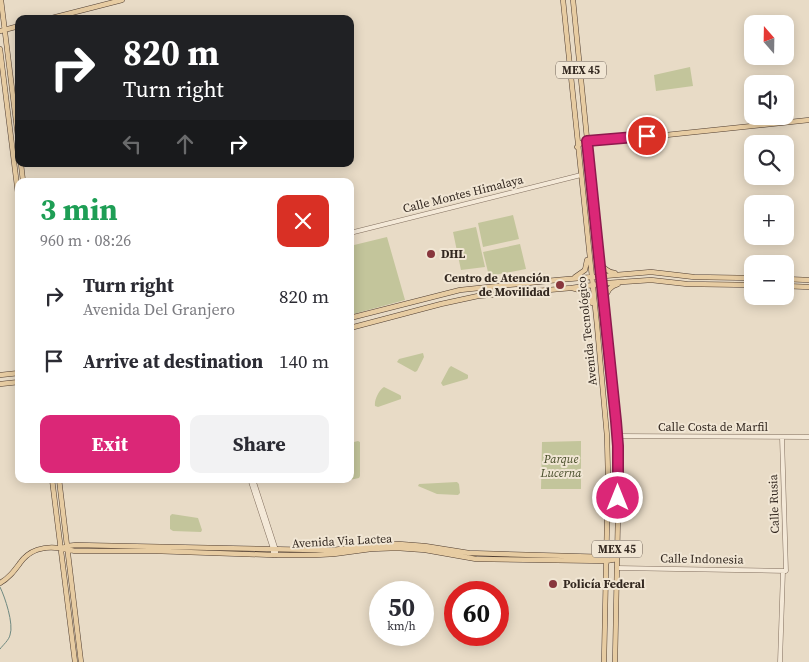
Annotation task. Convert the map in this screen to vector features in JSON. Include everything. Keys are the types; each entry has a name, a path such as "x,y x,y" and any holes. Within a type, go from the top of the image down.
{"main road":[{"path":"1,0 2,30 15,118"},
{"path":"64,15 122,0"},
{"name":"Avenida Tecnológico","path":"563,0 602,376 608,457 604,662"},
{"name":"Avenida Tecnológico","path":"573,0 617,436 618,514 615,662"},
{"path":"564,12 569,17 574,12"},
{"path":"565,25 571,24 576,27"},
{"path":"2,30 15,27"},
{"path":"0,48 16,178"},
{"path":"577,147 587,141 809,120"},
{"path":"587,129 592,137 602,140"},
{"path":"584,206 590,208 594,205"},
{"path":"586,218 589,216 595,217"},
{"path":"570,279 580,274 586,268 588,249"},
{"path":"599,260 609,272 624,274"},
{"path":"354,317 460,290 651,272 694,277 744,278"},
{"path":"354,327 478,296 626,281 651,280 691,284 744,285"},
{"path":"794,280 809,280"},
{"path":"604,303 608,290 614,285 626,281"},
{"path":"794,286 809,287"},
{"path":"571,288 588,293 595,310"},
{"path":"600,363 605,368 611,365"},
{"path":"0,375 15,373"},
{"path":"602,376 609,377 613,389"},
{"path":"0,384 15,383"},
{"path":"53,483 75,662"},
{"path":"59,483 81,662"},
{"path":"1,583 32,552 42,548 61,548"},
{"name":"Avenida Via Lactea","path":"61,548 334,554 403,548 476,558 617,559"}],"street":[{"name":"Calle Montes Himalaya","path":"354,232 581,175"},
{"name":"Calle Costa de Marfil","path":"617,436 809,437"},
{"name":"Calle Rusia","path":"780,662 785,571 782,437"},
{"path":"253,483 275,552"},
{"name":"Calle Indonesia","path":"617,568 785,571"}],"green space":[{"path":"690,67 693,86 656,91 654,75"},
{"path":"513,215 519,239 483,247 478,223"},
{"path":"476,227 485,267 461,270 453,232"},
{"path":"387,237 405,300 354,314 354,245"},
{"path":"520,244 526,269 489,276 483,252"},
{"path":"423,353 424,357 415,372 397,362 399,359"},
{"path":"451,366 468,375 468,378 443,386 441,383"},
{"path":"384,387 400,395 401,399 378,407 375,406 377,395"},
{"name":"Parque Lucerna","path":"581,441 581,489 541,489 542,442"},
{"path":"354,442 360,442 360,476 354,479"},
{"path":"457,482 460,493 458,495 437,494 418,486 419,484"},
{"path":"172,514 198,518 201,532 173,531 170,529 170,516"}],"waterway":[{"path":"0,587 11,624 10,635 0,649"}],"place":[{"name":"DHL","path":"431,254"},
{"name":"Centro de Atención de Movilidad","path":"560,285"},
{"name":"Policía Federal","path":"553,584"}],"route":[{"path":"618,498 618,446 614,394 587,141 647,136"}]}
